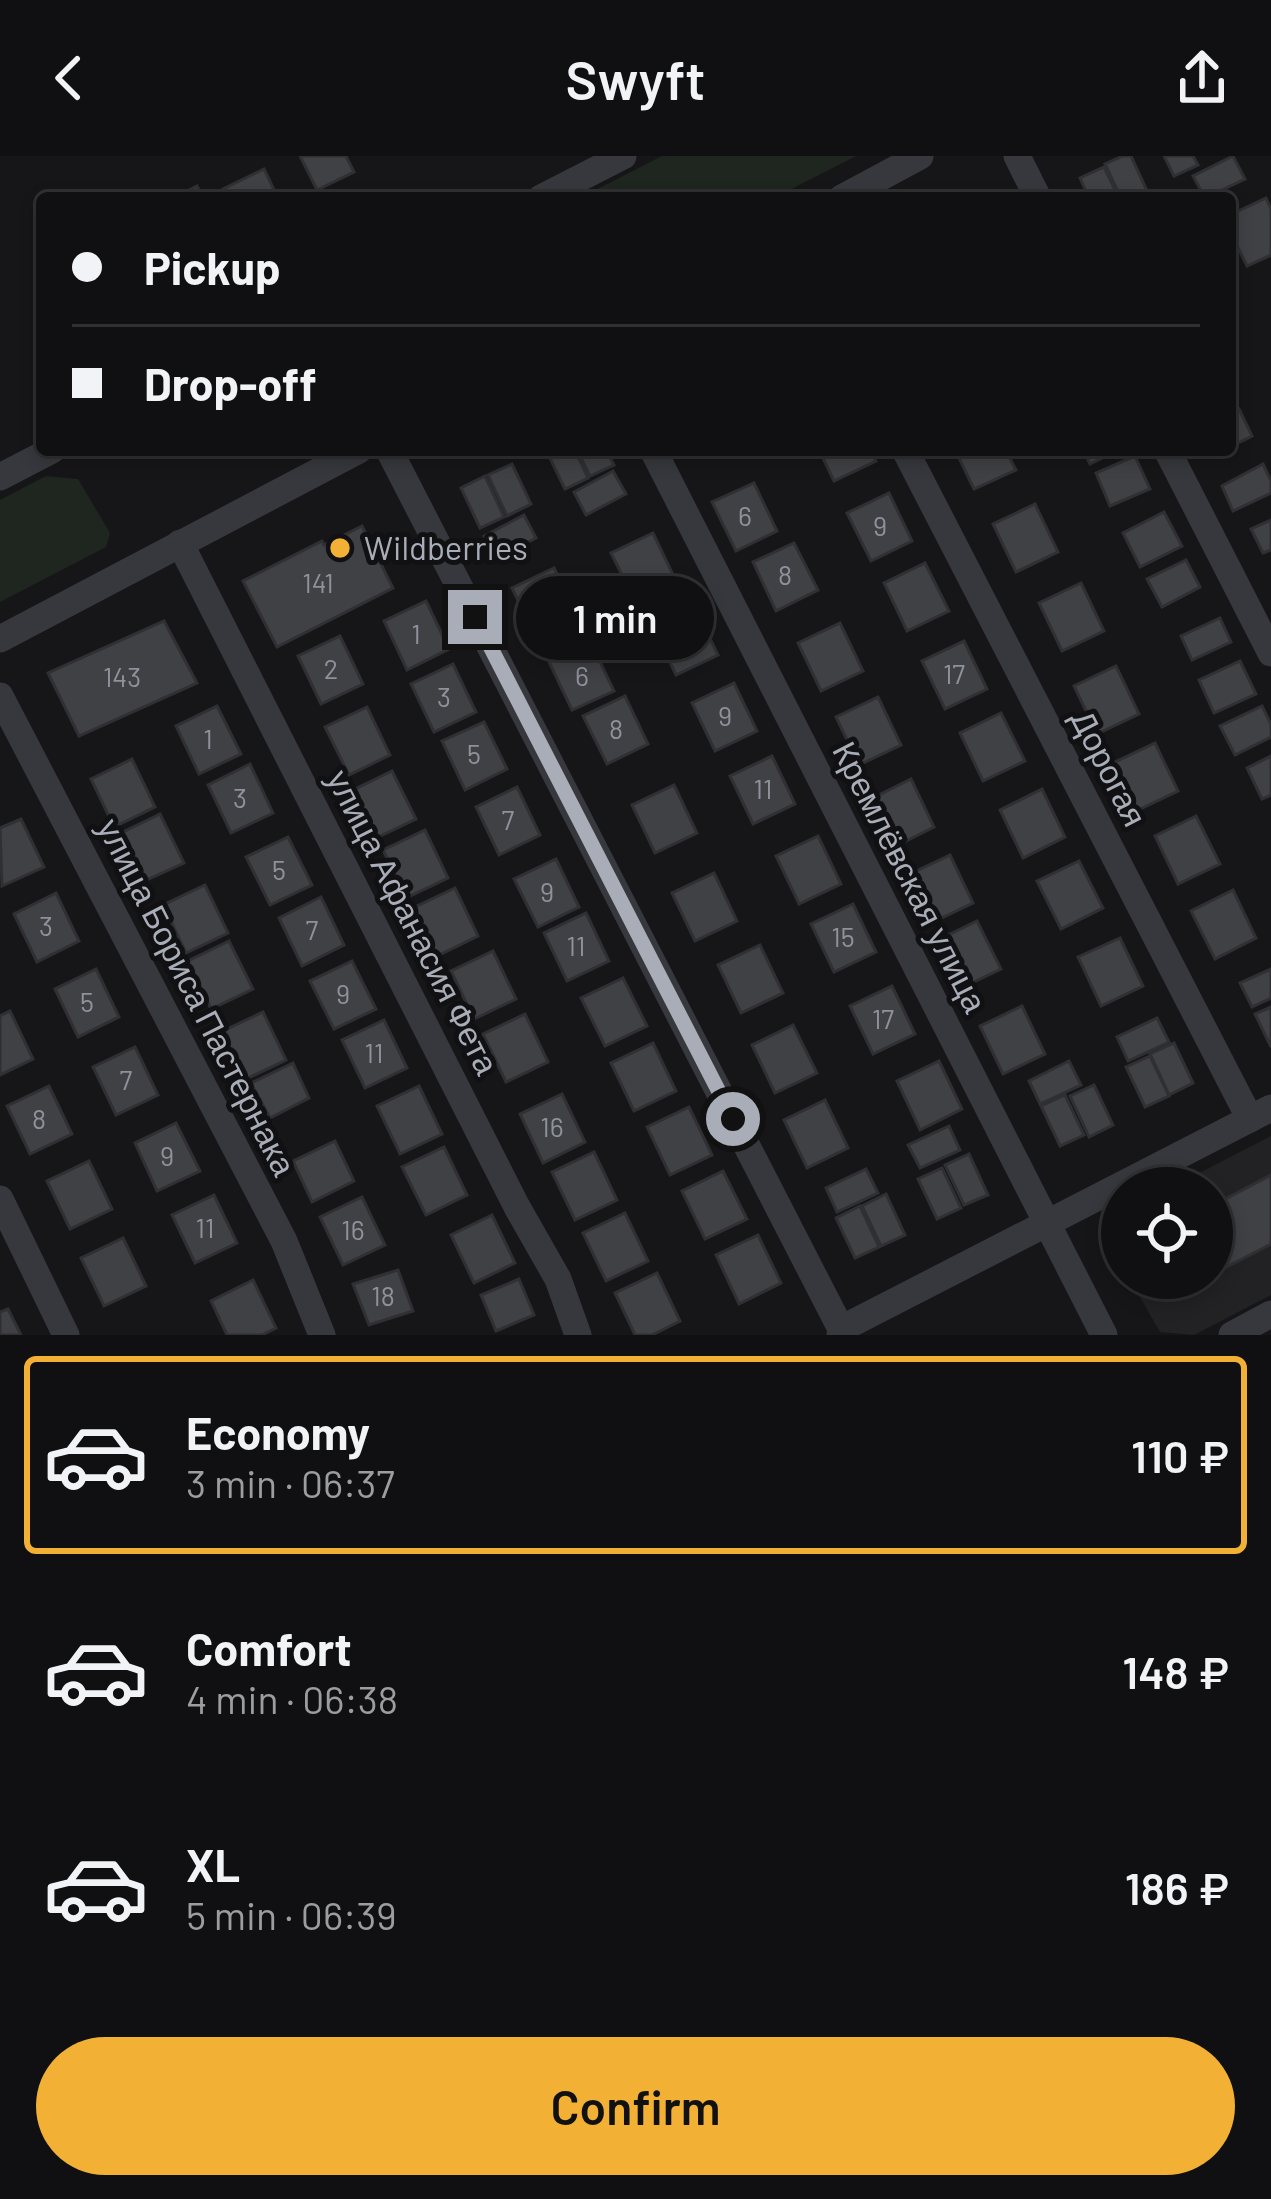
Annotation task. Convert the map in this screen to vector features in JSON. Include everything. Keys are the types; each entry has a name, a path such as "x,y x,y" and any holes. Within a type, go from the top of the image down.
{"street":[{"path":"553,192 623,156"},
{"path":"853,192 920,156"},
{"path":"1017,156 1035,192"},
{"path":"6,463 36,455"},
{"path":"0,640 348,456"},
{"path":"392,456 840,1332 1261,1114"},
{"name":"Кремлёвская улица","path":"656,456 1104,1335"},
{"name":"Дорогая","path":"908,456 1261,1114"},
{"path":"1170,456 1271,653"},
{"name":"улица Афанасия Фета","path":"180,544 558,1280 578,1335"},
{"name":"улица Бориса Пастернака","path":"0,696 284,1241 322,1335"},
{"path":"0,1199 66,1335"},
{"path":"1232,1335 1271,1314"}],"shaded area":[{"path":"662,156 856,156 786,192 592,192"},
{"path":"46,476 78,479 110,533 106,547 0,602 0,500"},
{"path":"1271,1136 1271,1295 1194,1335 1160,1332 1141,1299 1233,1299 1233,1167 1211,1167"}],"building":[{"path":"300,156 346,156 354,172 317,190"},
{"path":"1131,156 1148,192 1118,192 1105,164"},
{"path":"1164,156 1193,156 1198,165 1174,176"},
{"path":"1233,156 1245,179 1218,192 1202,192 1193,176"},
{"path":"1104,167 1116,192 1086,192 1080,178"},
{"path":"264,169 275,192 224,192"},
{"path":"1266,198 1271,209 1271,255 1247,266 1236,243 1236,212"},
{"path":"1236,410 1252,436 1236,444"},
{"path":"549,456 578,456 588,478 565,489"},
{"path":"580,456 609,456 614,465 590,476"},
{"path":"822,456 873,456 876,461 834,481"},
{"path":"958,456 1009,456 1016,470 974,489"},
{"path":"1135,456 1150,489 1110,506 1096,473"},
{"path":"512,464 531,504 507,516 488,475"},
{"path":"1263,464 1271,493 1233,511 1222,486"},
{"path":"613,471 626,494 586,515 574,492"},
{"path":"485,476 504,517 480,528 461,488"},
{"path":"754,483 777,531 736,551 712,502"},
{"path":"889,493 912,541 871,561 847,513"},
{"path":"1035,504 1058,552 1016,572 993,524"},
{"path":"1164,512 1182,546 1140,567 1123,533"},
{"path":"524,515 536,538 497,559 484,536"},
{"path":"1271,520 1271,550 1263,553 1251,529"},
{"path":"362,526 393,588 277,647 243,581"},
{"path":"653,533 676,581 635,601 611,553"},
{"path":"794,543 818,590 776,611 753,562"},
{"path":"1186,560 1200,587 1162,607 1147,579"},
{"path":"925,563 949,611 907,631 884,583"},
{"path":"554,568 577,615 535,636 512,588"},
{"path":"1081,583 1104,631 1062,651 1039,603"},
{"path":"426,601 449,649 407,670 384,621"},
{"path":"695,607 718,655 676,675 653,627"},
{"path":"1220,618 1231,642 1192,660 1181,636"},
{"path":"164,621 197,683 79,736 48,673"},
{"path":"840,623 863,671 821,691 798,643"},
{"path":"340,636 363,684 321,704 298,656"},
{"path":"964,641 987,689 945,709 922,661"},
{"path":"591,643 614,691 572,710 549,662"},
{"path":"1240,661 1256,694 1214,713 1199,680"},
{"path":"453,664 476,712 434,732 411,684"},
{"path":"1116,666 1139,714 1097,734 1074,686"},
{"path":"734,683 757,731 715,751 692,703"},
{"path":"625,696 648,744 607,764 583,716"},
{"path":"878,697 901,745 859,765 836,717"},
{"path":"217,706 241,754 199,774 176,726"},
{"path":"1262,706 1271,724 1271,737 1235,755 1220,726"},
{"path":"367,707 390,755 349,775 325,727"},
{"path":"1001,713 1025,761 983,781 960,733"},
{"path":"484,722 507,769 465,790 442,741"},
{"path":"1155,743 1178,791 1136,811 1113,763"},
{"path":"772,756 795,804 753,824 730,776"},
{"path":"1271,756 1271,795 1262,799 1247,768"},
{"path":"132,759 155,807 114,827 91,779"},
{"path":"250,764 273,813 231,833 208,785"},
{"path":"392,771 416,819 374,839 351,791"},
{"path":"911,779 934,827 892,848 869,800"},
{"path":"674,785 697,833 655,853 632,805"},
{"path":"517,787 540,835 499,855 476,807"},
{"path":"1042,789 1065,837 1023,858 1000,810"},
{"path":"160,814 184,863 142,882 119,834"},
{"path":"1196,816 1220,864 1178,884 1155,836"},
{"path":"21,819 44,867 2,886 0,828"},
{"path":"425,830 448,878 406,898 383,850"},
{"path":"818,836 841,884 799,904 776,856"},
{"path":"288,837 312,885 270,905 246,857"},
{"path":"950,855 973,903 931,923 908,875"},
{"path":"556,859 579,907 538,927 514,879"},
{"path":"1079,861 1103,908 1061,929 1037,881"},
{"path":"714,873 737,921 695,941 672,893"},
{"path":"205,885 228,933 186,953 163,905"},
{"path":"455,888 478,936 437,956 413,908"},
{"path":"1233,890 1256,938 1215,959 1191,911"},
{"path":"56,893 79,941 37,962 14,914"},
{"path":"321,897 344,945 302,966 279,918"},
{"path":"853,904 876,952 834,972 811,924"},
{"path":"586,913 609,961 567,981 544,933"},
{"path":"977,921 1001,969 959,989 936,941"},
{"path":"1120,938 1143,986 1101,1006 1078,957"},
{"path":"229,941 253,989 211,1009 188,961"},
{"path":"760,945 783,993 741,1013 718,965"},
{"path":"493,951 516,999 474,1019 451,971"},
{"path":"352,961 376,1009 334,1029 310,981"},
{"path":"96,969 119,1017 78,1037 55,989"},
{"path":"1271,969 1271,998 1252,1007 1240,983"},
{"path":"623,978 647,1026 605,1046 581,998"},
{"path":"892,986 915,1034 873,1054 850,1006"},
{"path":"1022,1006 1045,1054 1003,1074 980,1026"},
{"path":"1271,1007 1271,1047 1255,1014"},
{"path":"10,1011 33,1059 0,1075 0,1016"},
{"path":"263,1012 286,1060 244,1080 221,1032"},
{"path":"525,1014 548,1062 506,1082 483,1034"},
{"path":"1157,1018 1169,1042 1128,1061 1117,1037"},
{"path":"384,1020 407,1068 365,1088 342,1040"},
{"path":"793,1025 817,1073 775,1093 752,1045"},
{"path":"653,1043 676,1091 634,1111 611,1063"},
{"path":"1174,1043 1193,1083 1169,1095 1150,1054"},
{"path":"135,1047 158,1095 116,1115 93,1067"},
{"path":"1150,1056 1169,1096 1145,1107 1126,1067"},
{"path":"939,1061 962,1109 920,1130 897,1081"},
{"path":"1069,1061 1081,1085 1040,1104 1029,1081"},
{"path":"293,1063 309,1098 270,1118 251,1083"},
{"path":"1094,1085 1113,1125 1089,1137 1070,1096"},
{"path":"49,1086 72,1134 30,1154 7,1106"},
{"path":"419,1086 442,1134 400,1154 377,1106"},
{"path":"562,1094 585,1142 543,1163 520,1114"},
{"path":"1065,1095 1084,1135 1060,1146 1041,1106"},
{"path":"825,1100 848,1148 807,1168 784,1120"},
{"path":"689,1107 712,1155 670,1175 647,1127"},
{"path":"176,1123 200,1171 157,1191 135,1143"},
{"path":"949,1126 960,1150 920,1168 908,1145"},
{"path":"335,1141 354,1181 312,1202 293,1161"},
{"path":"444,1147 467,1195 426,1215 402,1167"},
{"path":"594,1152 617,1200 575,1220 552,1172"},
{"path":"969,1154 988,1195 964,1205 945,1165"},
{"path":"89,1161 112,1209 70,1229 47,1181"},
{"path":"942,1168 961,1208 937,1219 918,1179"},
{"path":"866,1169 878,1193 837,1212 826,1188"},
{"path":"723,1171 747,1219 705,1239 682,1191"},
{"path":"1271,1175 1271,1244 1233,1264 1233,1195"},
{"path":"886,1194 905,1235 881,1246 862,1206"},
{"path":"214,1195 237,1243 195,1263 172,1215"},
{"path":"362,1197 385,1245 343,1265 320,1217"},
{"path":"860,1206 879,1247 855,1258 836,1218"},
{"path":"625,1213 648,1261 606,1281 583,1233"},
{"path":"492,1215 515,1263 474,1283 451,1235"},
{"path":"758,1235 781,1283 739,1304 716,1255"},
{"path":"123,1238 146,1286 104,1306 81,1258"},
{"path":"398,1270 413,1311 369,1325 353,1284"},
{"path":"657,1273 680,1321 652,1335 635,1335 615,1293"},
{"path":"519,1279 534,1315 496,1331 481,1295"},
{"path":"253,1280 276,1328 262,1335 227,1335 211,1301"},
{"path":"8,1309 21,1335 0,1335 0,1312"}],"place":[{"name":"Wildberries","path":"340,548"}],"route":[{"path":"475,617 733,1119"}]}
